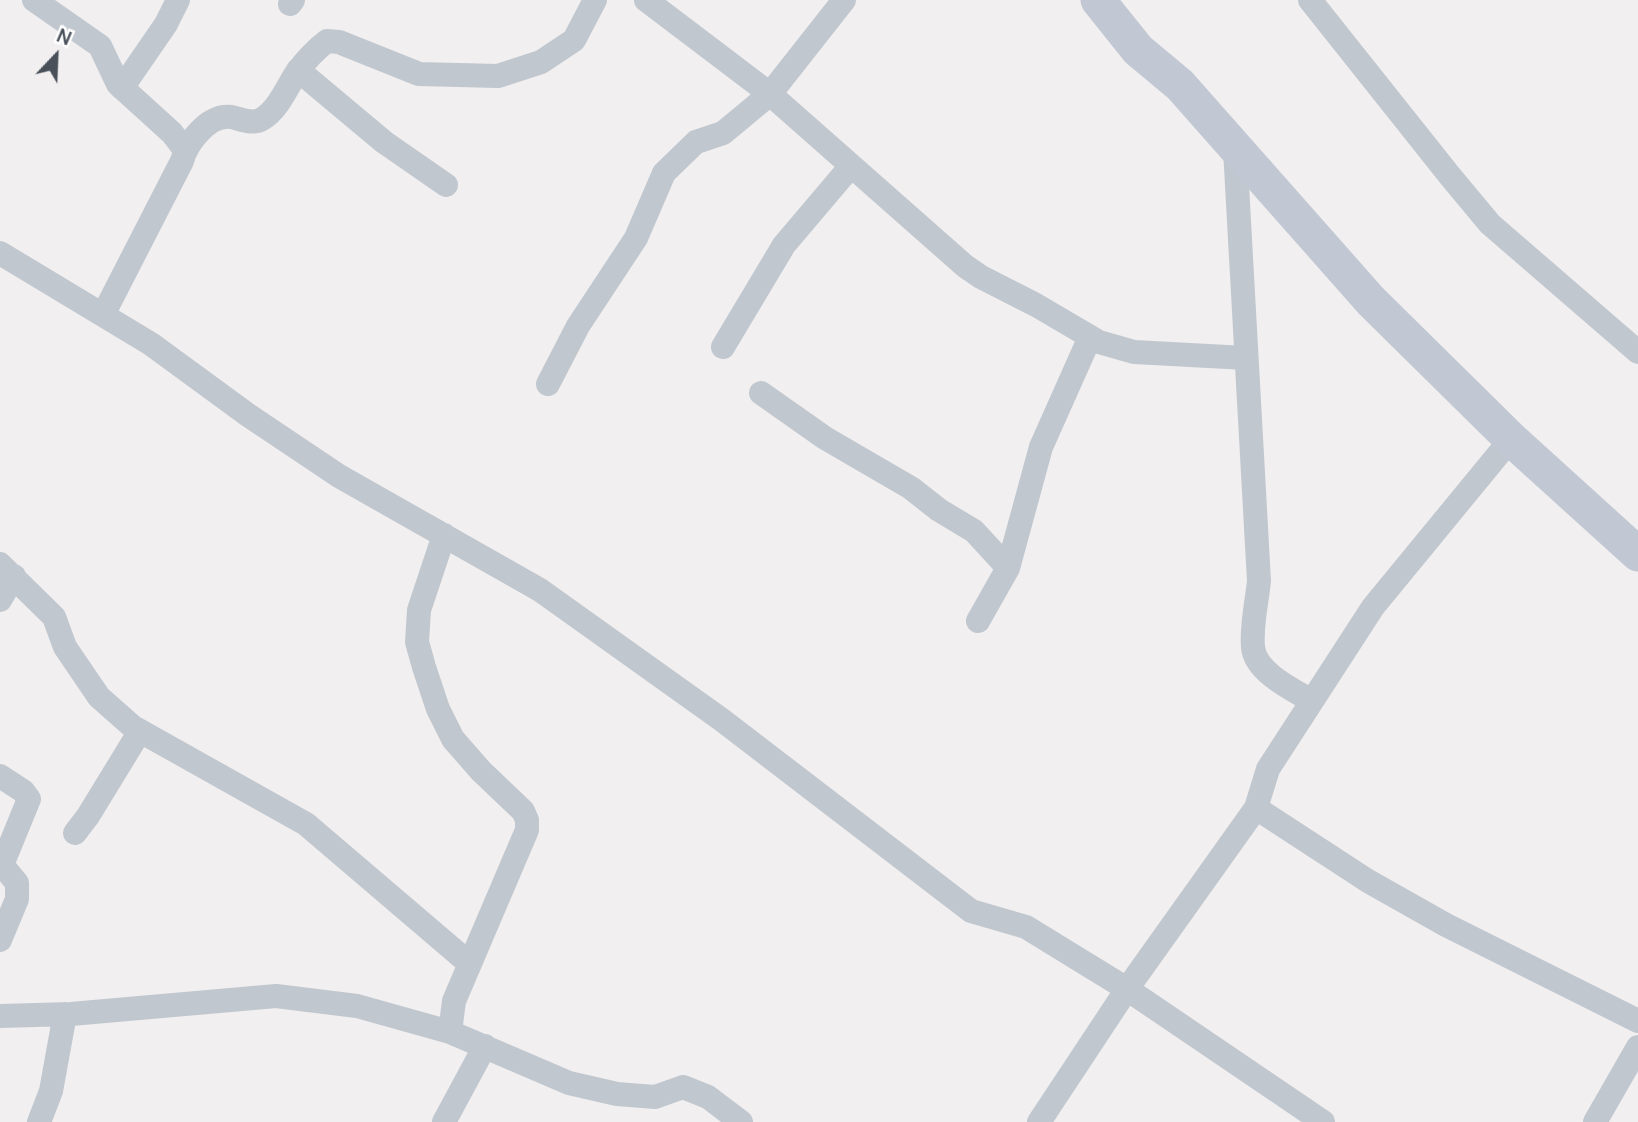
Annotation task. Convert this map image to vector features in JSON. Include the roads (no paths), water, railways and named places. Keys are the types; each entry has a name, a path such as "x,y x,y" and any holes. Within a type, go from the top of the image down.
{"street":[{"path":"34,0 100,46 122,88 172,134 185,150"},
{"path":"122,88 166,24 178,0"},
{"path":"103,315 182,161 185,150 208,124 217,118 260,121 271,112 314,50 327,41 339,42 419,74 498,76 541,62 574,40 596,0"},
{"path":"646,0 770,94 965,266 981,277 1099,342 1134,352 1246,358"},
{"path":"548,384 578,326 636,238 664,173 696,142 723,133 770,94 844,0"},
{"path":"1098,0 1138,50 1180,85 1371,301 1511,439 1638,554"},
{"path":"1310,0 1490,224 1638,352"},
{"path":"298,70 384,142 446,185"},
{"path":"1235,149 1259,581 1252,649 1271,675 1312,701"},
{"path":"723,347 784,245 852,166"},
{"path":"0,253 151,344 248,415 339,476 540,590 722,720 971,911 1026,927 1127,989 1324,1122"},
{"path":"978,621 1007,568 1041,447 1090,337"},
{"path":"761,393 825,438 911,488 939,510 974,531 1007,568"},
{"path":"1039,1122 1127,989 1255,808 1268,769 1373,607 1511,439"},
{"path":"444,535 419,610 417,642 424,667 438,709 453,739 481,771 523,811 527,820 527,830 454,1001 450,1032"},
{"path":"7,570 54,617 65,647 99,697 141,731 306,824 470,964"},
{"path":"0,600 7,570"},
{"path":"75,833 141,731"},
{"path":"0,776 23,791 29,799 2,865 17,883 17,899 0,940"},
{"path":"1255,808 1368,881 1446,925 1638,1021"},
{"path":"0,1016 65,1014 276,996 357,1006 450,1032 569,1083 617,1094 655,1097 683,1087 708,1097 741,1122"},
{"path":"39,1122 51,1091 65,1014"},
{"path":"444,1122 485,1046"},
{"path":"1595,1122 1638,1048"}]}
